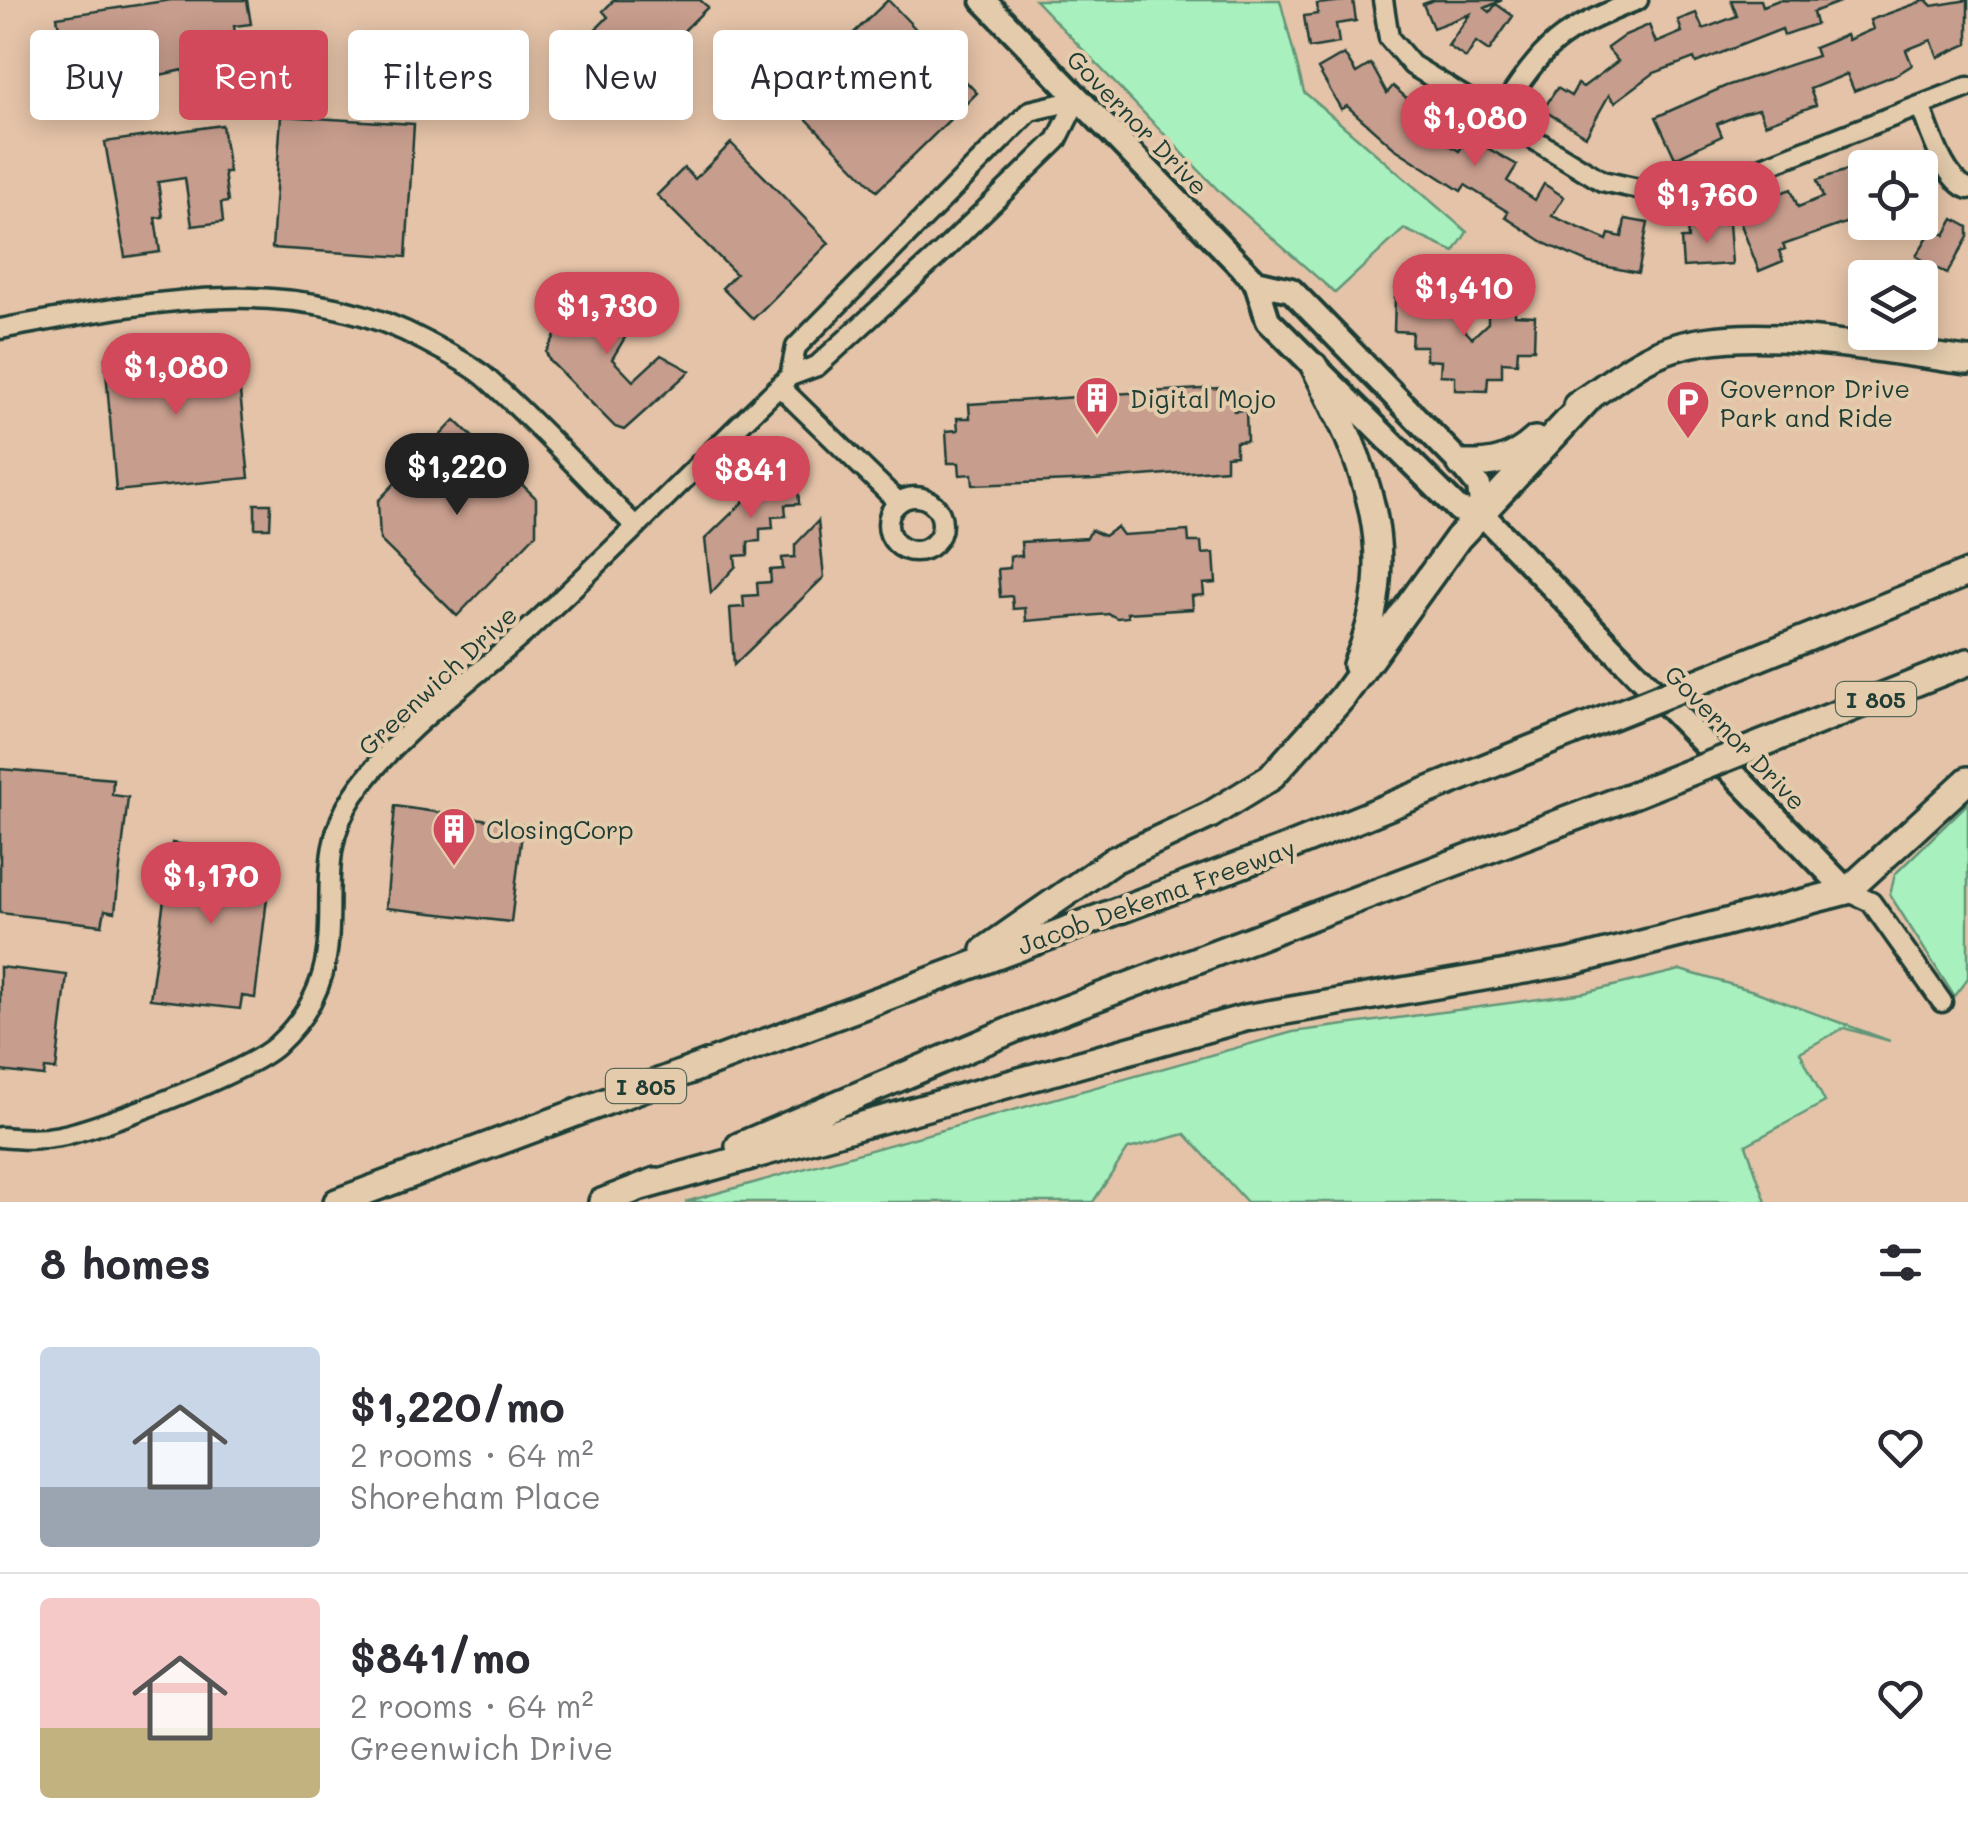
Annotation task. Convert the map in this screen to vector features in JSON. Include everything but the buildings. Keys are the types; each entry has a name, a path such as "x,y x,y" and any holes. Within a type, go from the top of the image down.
{"highway":[{"path":"1461,464 1490,465 1510,459 1625,369 1699,340 1748,336 1968,360"},
{"path":"1314,366 1359,455 1372,498 1378,551 1364,646 1342,698"},
{"path":"956,970 1114,860 1210,814 1270,778 1342,698 1458,538 1592,396"},
{"name":"Jacob Dekema Freeway","path":"337,1202 1294,845 1968,574"},
{"name":"I 805","path":"602,1202 1019,1027 1628,797 1968,662"},
{"path":"641,1187 1246,1018 1571,962 1847,891 1968,780"}],"main road":[{"name":"Governor Drive","path":"983,0 1256,282 1268,320 1459,510 1482,514 1847,891"},
{"name":"Governor Drive","path":"1256,282 1291,290 1461,464 1480,486 1482,514"}],"street":[{"path":"1383,0 1389,38 1412,65 1602,181 1652,192 1706,190 1968,87"},
{"path":"1498,115 1531,66 1564,31 1638,0"},
{"name":"Greenwich Drive","path":"784,381 796,347 1030,111 1077,100"},
{"name":"Greenwich Drive","path":"0,1137 28,1140 90,1128 242,1068 282,1039 312,1002 326,968 332,928 331,852 353,795 399,743 636,527 784,381 817,366 944,251 1057,140 1077,100"},
{"path":"1920,106 1942,156 1960,186 1968,189"},
{"path":"0,329 214,295 297,299 356,313 404,330 482,375 636,527"},
{"path":"784,381 898,502"},
{"name":"Governor Drive","path":"1847,891 1871,902 1942,1002"}],"green space":[{"path":"1035,0 1280,0 1304,92 1467,232 1454,252 1404,229 1335,293 1221,193"},
{"path":"1968,803 1968,978 1954,996 1890,895 1895,874"},
{"path":"1680,970 1754,991 1890,1041 1844,1028 1800,1052 1825,1102 1746,1145 1766,1202 1247,1202 1185,1134 1128,1149 1093,1202 685,1202 1293,1032 1584,993"}],"place":[{"name":"Digital Mojo","path":"1097,436"},
{"name":"Governor Drive Park and Ride","path":"1688,440"},
{"name":"ClosingCorp","path":"454,867"}]}
